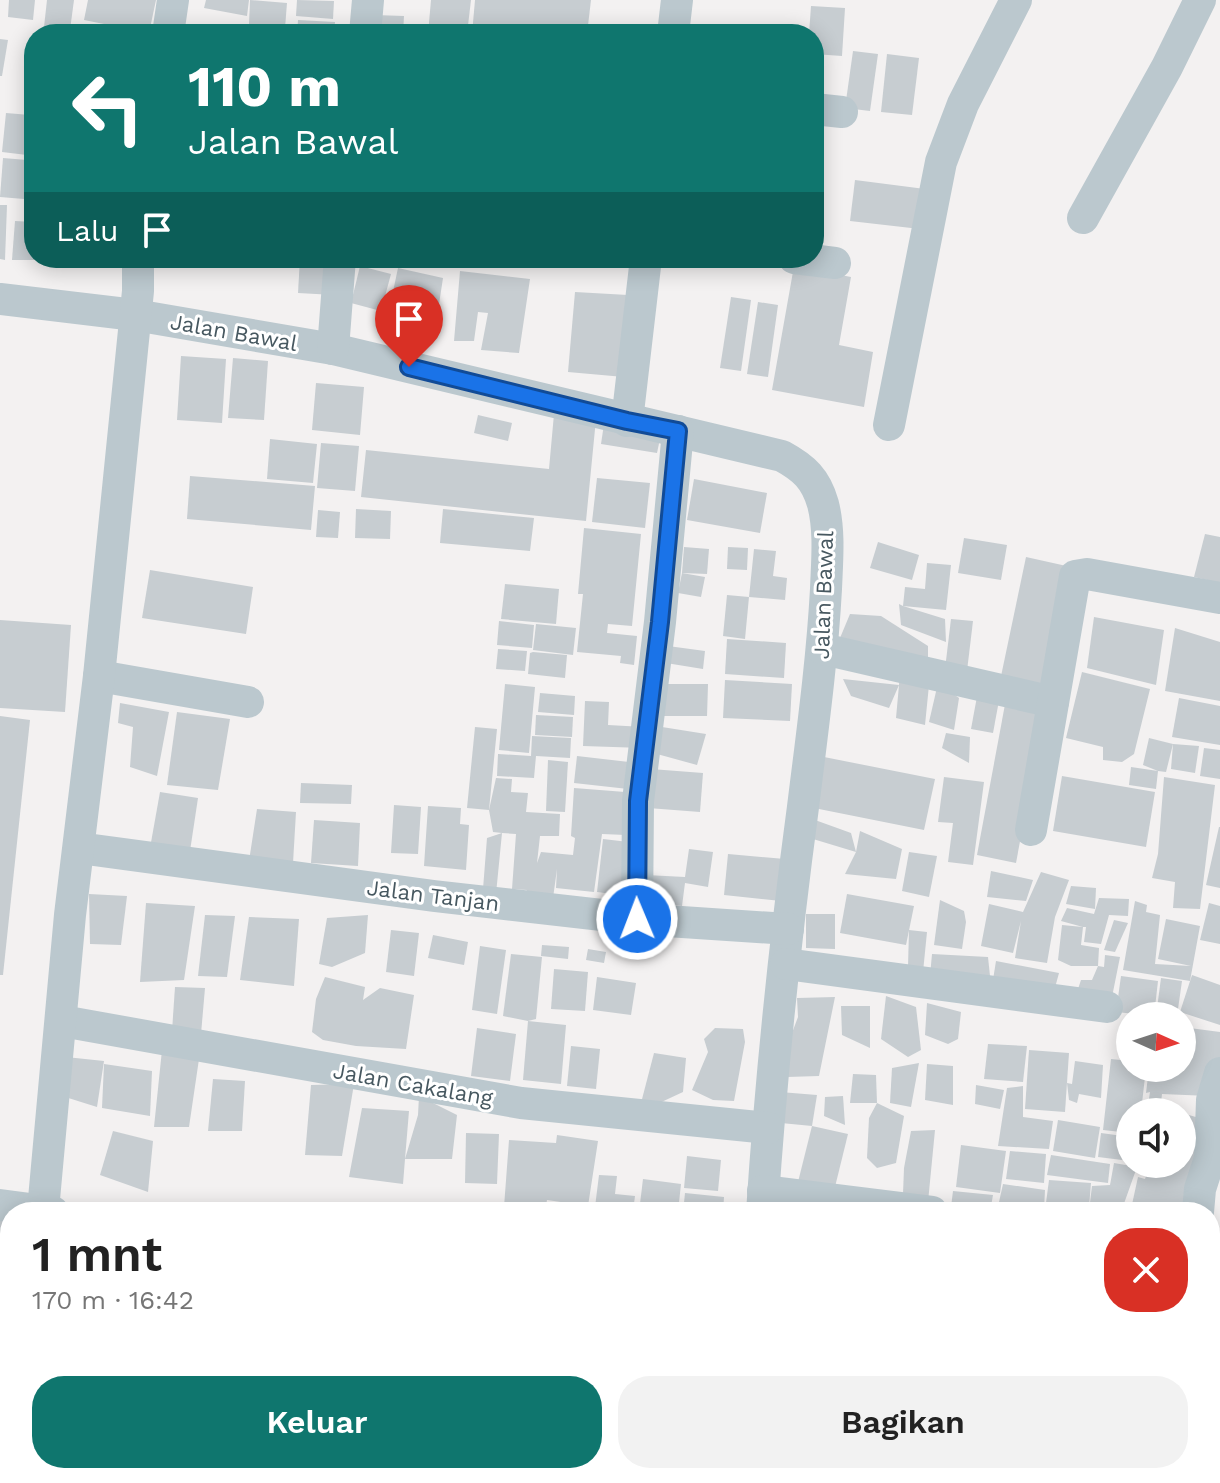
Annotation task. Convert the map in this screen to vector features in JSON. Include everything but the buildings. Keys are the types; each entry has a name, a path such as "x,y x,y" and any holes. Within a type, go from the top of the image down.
{"street":[{"path":"169,24 173,0"},
{"path":"366,24 368,0"},
{"path":"674,24 677,0"},
{"path":"889,425 941,162 963,104 1016,0"},
{"path":"1083,218 1167,67 1200,0"},
{"path":"824,262 835,263"},
{"path":"49,1202 70,915 99,676 138,268"},
{"path":"629,408 645,268"},
{"path":"333,349 339,279"},
{"name":"Jalan Bawal","path":"0,299 136,303 333,349 629,408 678,431 782,456 814,479 826,526 823,649 788,929 763,1202"},
{"path":"637,919 638,801 660,622 678,431"},
{"path":"1031,830 1077,574 1220,598"},
{"path":"823,649 1053,702"},
{"path":"99,676 248,702"},
{"name":"Jalan Tanjan","path":"79,848 434,896 637,919 788,929"},
{"path":"786,964 1107,1007"},
{"name":"Jalan Cakalang","path":"62,1021 521,1103 768,1128"},
{"path":"1199,1202 1210,1158 1212,1100 1220,1073"}],"route":[{"path":"409,367 678,431 660,622 638,801 637,919"}]}
